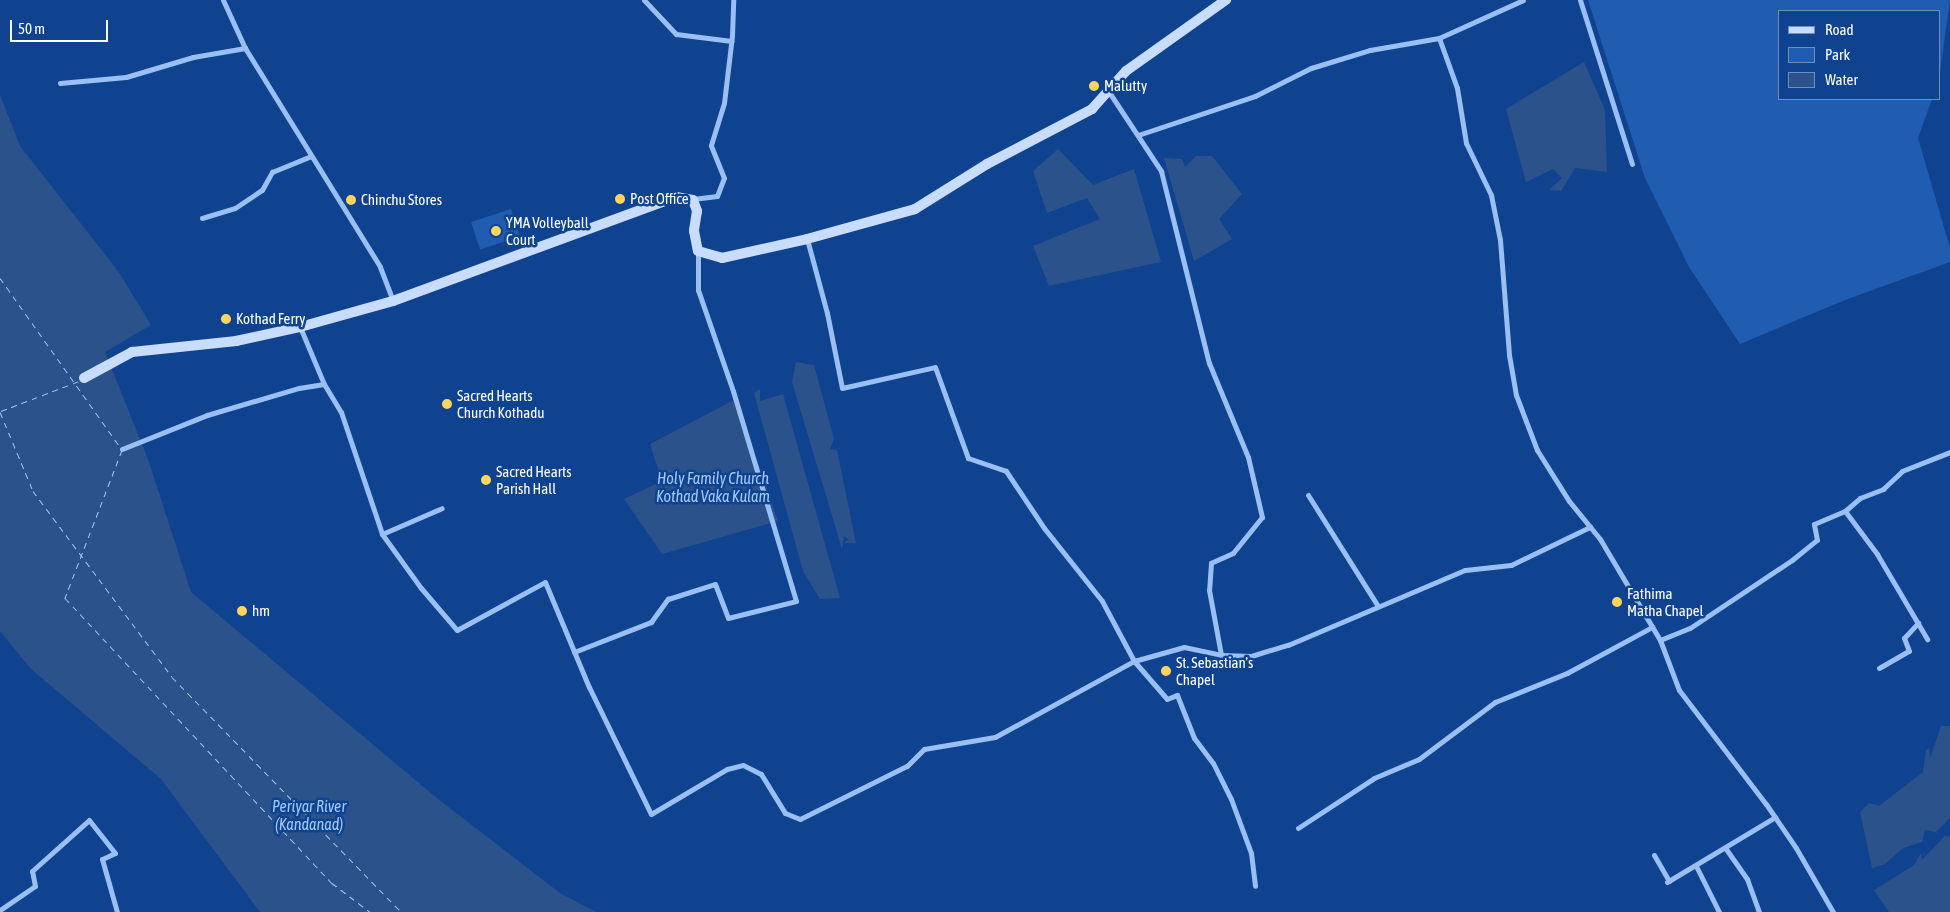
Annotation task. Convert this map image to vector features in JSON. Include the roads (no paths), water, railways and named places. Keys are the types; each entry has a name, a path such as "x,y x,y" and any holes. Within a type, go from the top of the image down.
{"main road":[{"path":"84,378 132,352 236,341 300,327 393,301 676,197 692,200 697,211 694,231 698,250 722,258 807,239 915,209 987,164 1092,109 1126,71 1226,0"}],"street":[{"path":"223,0 245,48 380,267 393,301"},
{"path":"644,0 676,34 732,41"},
{"path":"692,200 717,196 724,178 711,145 724,103 732,41 733,0"},
{"path":"1138,135 1254,96 1310,68 1370,50 1439,38 1522,0"},
{"path":"1580,0 1632,164"},
{"path":"1439,38 1457,88 1466,143 1493,204 1500,240 1508,346 1516,395 1537,450 1569,501 1590,527 1660,640 1679,690 1775,817 1833,912"},
{"path":"60,83 126,77 193,56 245,48"},
{"path":"1108,92 1161,171 1209,363 1248,457 1262,516 1233,553 1211,563 1210,590 1221,655"},
{"path":"202,218 234,208 262,190 272,172 311,156"},
{"path":"807,239 827,312 842,388 935,367 968,458 1006,471 1044,528 1102,601 1134,661 1167,699 1177,695 1194,738 1213,763 1231,799 1251,853 1255,886"},
{"path":"574,652 651,622 668,599 715,584 728,618 796,601 733,391 698,290 698,250"},
{"path":"300,327 324,384 341,412 382,534 421,588 457,630 545,582 574,652 651,814 728,769 743,765 760,774 785,813 800,819 907,766 924,749 995,737 1134,661 1184,647 1221,655 1251,656 1288,645 1378,606 1401,600 1465,570 1511,565 1590,527"},
{"path":"122,449 208,415 298,388 324,384"},
{"path":"1660,640 1690,628 1792,560 1817,540 1814,524 1845,511 1860,498 1883,488 1902,471 1950,452"},
{"path":"1308,495 1378,606"},
{"path":"382,534 442,508"},
{"path":"1845,511 1877,554 1927,639"},
{"path":"1879,668 1909,651 1904,638 1918,623"},
{"path":"1298,828 1374,778 1419,759 1495,702 1567,673 1652,627"},
{"path":"1654,855 1668,882 1775,817"},
{"path":"0,910 36,886 32,871 89,820 115,853 102,859 117,912"},
{"path":"1726,848 1747,878 1759,912"},
{"path":"1696,866 1719,912"}],"water":[{"path":"1584,62 1605,110 1607,172 1575,168 1561,191 1549,190 1562,178 1553,169 1526,182 1506,109"},
{"name":"Periyar River (Kandanad)","path":"0,95 20,146 118,271 151,325 105,352 149,462 191,592 438,799 560,893 596,912 260,912 161,779 31,669 0,631"},
{"path":"1058,149 1093,185 1134,169 1161,262 1049,286 1033,246 1100,219 1087,198 1047,213 1033,171"},
{"path":"1196,156 1212,156 1242,194 1219,219 1232,239 1194,261 1164,158 1182,159 1185,167"},
{"path":"796,362 814,365 834,439 830,449 837,450 856,543 844,543 848,540 844,535 842,549 792,382"},
{"path":"760,389 760,401 783,394 840,598 820,599 803,571 754,393"},
{"name":"Holy Family Church Kothad Vaka Kulam","path":"736,399 778,521 662,554 624,499 662,481 650,444"},
{"path":"1941,726 1950,726 1950,818 1936,832 1925,830 1922,842 1903,848 1885,864 1872,868 1860,812 1869,803 1879,806 1923,772 1926,750 1929,748 1930,759"},
{"path":"1945,836 1950,837 1950,912 1889,912 1874,890 1914,865 1921,853 1922,860"}],"place":[{"name":"Malutty","path":"1094,86"},
{"name":"Post Office","path":"620,199"},
{"name":"Chinchu Stores","path":"351,200"},
{"name":"YMA Volleyball Court","path":"496,231"},
{"name":"Kothad Ferry","path":"226,319"},
{"name":"Sacred Hearts Church Kothadu","path":"447,404"},
{"name":"Sacred Hearts Parish Hall","path":"486,480"},
{"name":"Fathima Matha Chapel","path":"1617,602"},
{"name":"hm","path":"242,611"},
{"name":"St. Sebastian's Chapel","path":"1166,671"}]}
